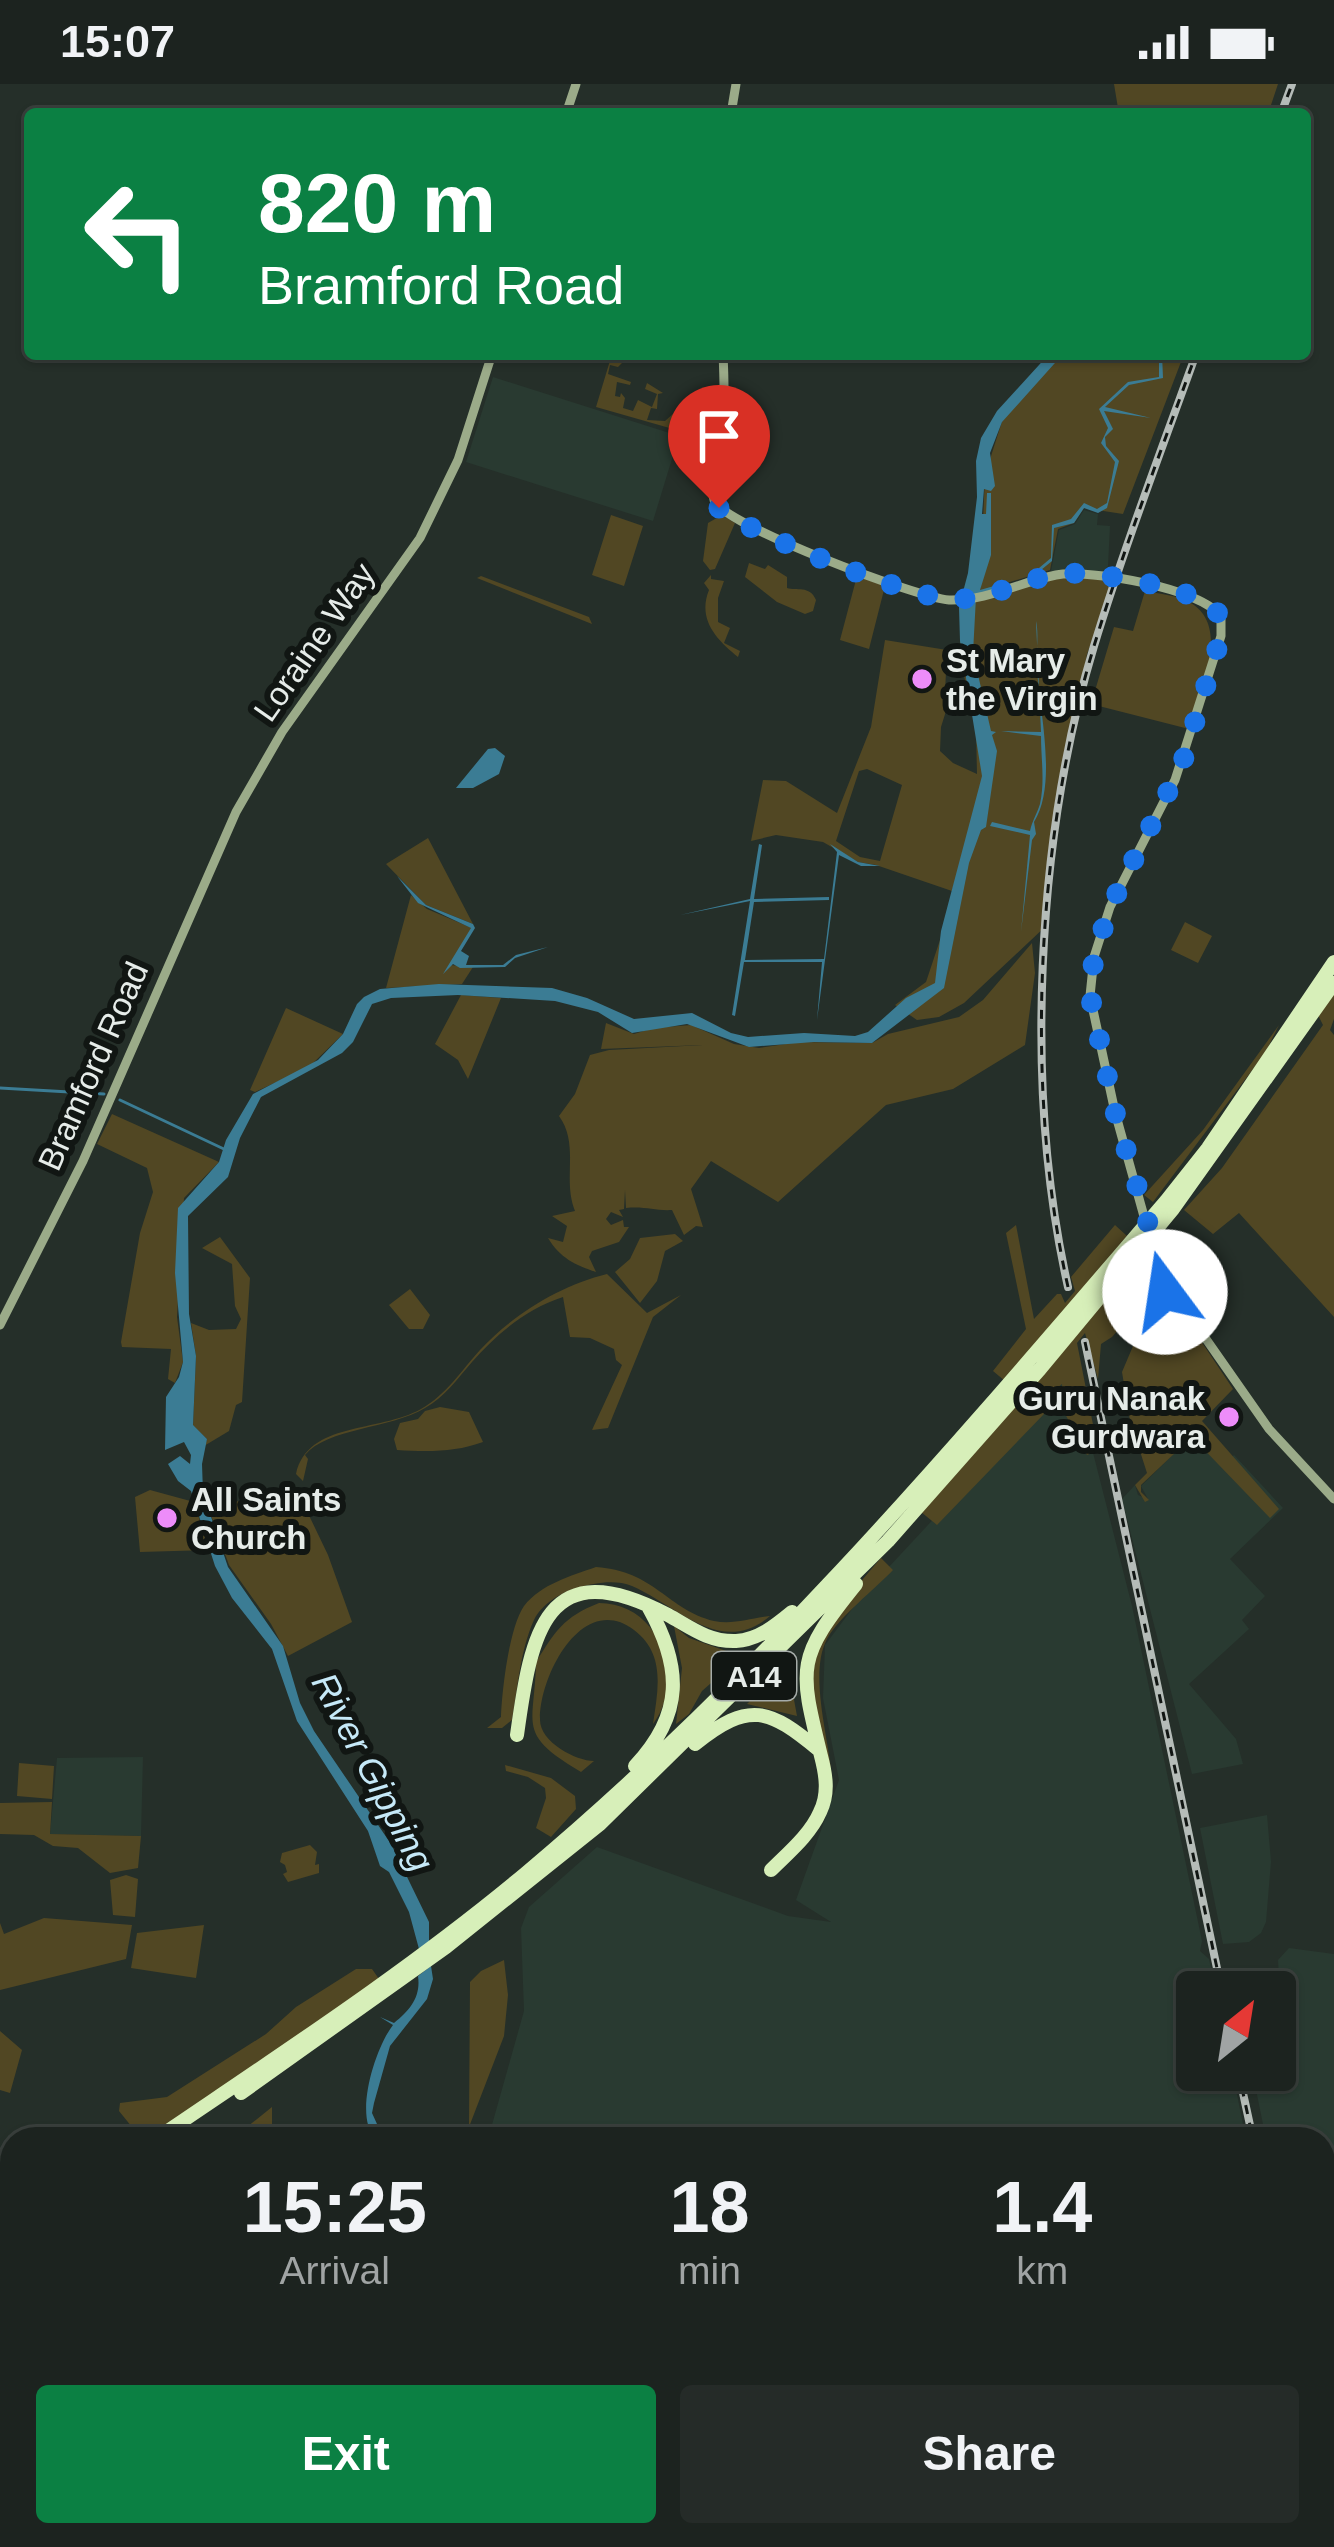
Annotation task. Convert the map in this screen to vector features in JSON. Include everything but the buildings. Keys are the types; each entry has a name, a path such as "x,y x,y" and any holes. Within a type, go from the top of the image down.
{"highway":[{"name":"A14","path":"1170,1205 1334,962"},
{"name":"A14","path":"189,2127 444,1941 592,1817 882,1538 1170,1205 1334,983"},
{"path":"517,1736 528,1662 538,1631 552,1611 580,1593 604,1590 629,1595 704,1636 746,1640 778,1624 862,1544 882,1538"},
{"path":"771,1870 819,1814 826,1787 805,1692 811,1650 882,1538"},
{"path":"650,1608 672,1656 672,1700 658,1735 611,1800 628,1804 716,1727 733,1720 756,1715 780,1719 819,1750"},
{"name":"A14","path":"444,1941 592,1817"},
{"name":"A14","path":"174,2127 372,1995"}],"main road":[{"name":"Loraine Way","path":"170,958 260,768 420,538 458,460 490,360"},
{"path":"723,360 714,498 719,508 736,519 825,560 933,597 983,596 1058,574 1128,580 1204,600 1217,610 1222,630 1175,780 1110,907 1094,957 1090,995 1165,1292 1186,1310 1268,1429 1334,1499"},
{"name":"Bramford Road","path":"0,1325 82,1161 170,958"}],"shaded area":[{"path":"1114,84 1278,84 1270,108 1118,108"},
{"path":"610,360 622,360 618,367 610,365 608,374 631,382 617,382 615,396 621,393 625,398 623,408 633,411 638,400 652,407 657,394 645,389 647,383 663,393 658,394 657,409 651,408 647,420 665,421 675,412 673,429 596,407"},
{"path":"1050,360 1182,360 1123,514 1084,508 1074,523 1058,529 1050,570 980,591 985,475 1005,412"},
{"path":"493,377 679,436 653,521 466,462"},
{"path":"1084,510 1098,514 1097,525 1110,526 1108,566 1103,573 1051,571 1059,530 1075,524"},
{"path":"611,515 643,526 624,586 592,575"},
{"path":"722,515 735,523 715,569 710,570 703,561 708,523"},
{"path":"749,563 765,569 768,565 787,577 787,588 810,592 816,600 813,611 805,614 777,602 745,577"},
{"path":"1065,574 1115,578 1087,654 1062,789 1047,925 964,1003 939,1017 917,1020 895,1005 926,982 945,925 977,803 952,891 858,862 823,842 776,835 751,841 763,780 786,781 837,813 871,727 885,640 947,650 945,693 951,695 941,727 940,751 977,774 976,730 959,653 964,603","holes":["867,769 902,785 880,861 860,857 836,841 859,771"]},
{"path":"711,575 711,579 724,581 718,622 730,628 724,643 740,651 738,657 716,636 707,620 709,590 704,583"},
{"path":"857,576 885,586 869,649 840,640"},
{"path":"477,578 589,617 592,624"},
{"path":"1145,591 1191,603 1209,628 1209,662 1189,729 1091,704 1114,627 1133,631"},
{"path":"428,838 473,924 426,905 386,864"},
{"path":"411,895 427,909 472,928 450,965 473,967 462,984 386,988"},
{"path":"1185,922 1212,936 1198,963 1171,950"},
{"path":"1032,943 1035,973 1025,1045 953,1089 886,1105 778,1202 711,1161 691,1189 703,1227 696,1226 684,1235 672,1210 626,1208 625,1190 624,1209 619,1210 623,1217 611,1212 606,1219 611,1225 623,1220 624,1227 629,1227 619,1242 592,1251 589,1257 596,1272 569,1260 548,1238 563,1242 567,1226 552,1216 575,1211 569,1139 559,1116 575,1094 590,1055 703,1045 601,1049 606,1023 634,1034 691,1025 734,1044 759,1048 799,1042 872,1043 888,1034 959,1017 983,1000"},
{"path":"1334,988 1330,1030 1334,1035 1334,1317 1239,1213 1213,1234 1184,1210 1222,1168 1323,1025 1318,1015"},
{"path":"461,995 501,998 468,1079 458,1060 435,1044"},
{"path":"286,1008 343,1034 309,1067 255,1092 250,1090"},
{"path":"1279,1025 1265,1053 1153,1202 1144,1195 1203,1130"},
{"path":"112,1114 219,1162 184,1198 177,1317 183,1362 175,1383 168,1379 171,1349 122,1347 140,1233 153,1192 147,1168 97,1144"},
{"path":"1016,1225 1034,1319 1057,1294 1065,1303 1075,1291 1071,1277 1115,1225 1127,1236 1005,1381 993,1371 1026,1329 1006,1233"},
{"path":"675,1234 683,1241 665,1251 657,1281 640,1303 615,1272 630,1259 640,1238"},
{"path":"220,1237 250,1278 242,1402 236,1405 229,1431 204,1446 207,1439 193,1426 196,1356 191,1323 209,1330 236,1329 241,1319 235,1306 232,1264 202,1248"},
{"path":"1149,1246 1155,1287 1101,1344 1098,1379 1085,1333 1077,1343 1098,1450 1087,1455 1064,1412 1062,1384 1042,1400 1044,1414 937,1525 921,1512"},
{"path":"607,1274 647,1313 681,1295 653,1317 608,1428 592,1430 622,1365 614,1349 590,1338 570,1337 563,1297 502,1332 445,1393 432,1404 411,1415 328,1439 305,1455 315,1445 329,1436 421,1409 446,1390 493,1337 555,1294"},
{"path":"410,1289 430,1315 423,1329 409,1329 389,1305"},
{"path":"1164,1310 1193,1329 1233,1389 1202,1421 1279,1509 1270,1518 1192,1437 1141,1485 1149,1500 1145,1502 1135,1485 1147,1473 1138,1445 1134,1445 1122,1372 1136,1339 1141,1341 1150,1330 1144,1324"},
{"path":"1072,1370 1132,1606 1202,1941 1200,1951 1209,1959 1212,1971 1176,1971 1176,2091 1236,2091 1244,2127 491,2127 524,2011 521,1928 529,1907 597,1847 788,1916 831,1922 796,1900 839,1780 823,1698 825,1645 861,1597"},
{"path":"440,1407 469,1412 483,1442 442,1451 397,1450 394,1439 400,1423"},
{"path":"1192,1436 1222,1467 1234,1455 1283,1508 1230,1559 1265,1596 1242,1620 1249,1629 1189,1684 1236,1739 1243,1764 1192,1774 1122,1499 1135,1485 1138,1495 1148,1499 1141,1486"},
{"path":"305,1455 303,1481 296,1474 303,1457"},
{"path":"150,1490 194,1502 209,1550 140,1552 135,1497"},
{"path":"276,1492 304,1505 352,1622 288,1656 229,1565 206,1502 235,1502"},
{"path":"881,1558 893,1570 840,1622 822,1654 820,1689 832,1780 828,1780 811,1711 811,1670 834,1618"},
{"path":"596,1567 633,1576 714,1621 770,1616 752,1628 716,1630 625,1584 571,1590 546,1604 534,1620 522,1657 512,1720 502,1728 487,1728 501,1717 510,1644 524,1606 548,1586"},
{"path":"599,1603 620,1606 652,1629 667,1666 667,1686 653,1724 655,1661 634,1630 615,1621 597,1622 567,1644 547,1682 540,1720 546,1736 560,1749 594,1761 581,1772 537,1737 532,1715 536,1662 561,1626"},
{"path":"674,1626 689,1638 732,1653 719,1676 676,1724 682,1668"},
{"path":"788,1657 793,1658 790,1678 797,1716 747,1704 774,1676"},
{"path":"143,1757 141,1836 50,1834 57,1758"},
{"path":"19,1763 54,1766 52,1799 17,1796"},
{"path":"505,1765 551,1778 575,1796 576,1809 551,1837 536,1828 545,1788 506,1771"},
{"path":"52,1802 50,1834 141,1836 138,1868 110,1873 78,1848 53,1846 34,1835 0,1834 0,1803"},
{"path":"1267,1815 1271,1862 1266,1922 1249,1942 1223,1944 1200,1828"},
{"path":"310,1845 317,1852 319,1873 288,1882 280,1862 282,1853"},
{"path":"126,1875 138,1879 135,1917 113,1915 110,1880"},
{"path":"44,1918 132,1925 126,1959 0,1990 0,1923 4,1934"},
{"path":"204,1925 196,1978 131,1968 137,1933"},
{"path":"1289,1948 1334,1954 1334,2127 1264,2127 1256,2091 1296,2091 1296,1971 1279,1971 1278,1960"},
{"path":"504,1960 508,1995 504,2036 469,2127 470,1982"},
{"path":"356,1969 372,1969 379,1979 167,2127 132,2127 119,2111 120,2103 167,2097 266,2034 296,2007"},
{"path":"0,2031 22,2050 10,2093 0,2090"},
{"path":"272,2107 272,2127 247,2127"}],"water":[{"path":"1044,360 1058,360 1002,422 990,453 995,486 991,491 984,489 982,514 986,514 987,493 991,493 991,555 980,590 1002,587 976,597 973,653 997,751 986,827 969,863 944,988 872,1043 749,1047 687,1024 632,1033 598,1012 555,1001 458,995 391,998 372,1004 353,1042 342,1053 261,1097 240,1138 228,1177 188,1216 189,1314 196,1356 193,1425 207,1439 203,1493 228,1567 283,1646 314,1731 391,1844 429,1922 429,1942 419,1949 409,1912 389,1872 380,1866 368,1831 297,1721 272,1649 232,1598 215,1566 191,1491 168,1464 180,1456 190,1464 191,1455 184,1442 165,1450 166,1397 183,1362 175,1273 178,1208 219,1162 253,1094 318,1060 343,1034 357,1004 380,989 439,984 552,988 634,1019 692,1013 748,1037 855,1036 868,1032 906,998 935,983 941,931 982,776 959,607 977,497 976,461 981,438 997,411"},
{"path":"1162,360 1163,378 1129,385 1105,407 1151,418 1104,411 1113,429 1105,437 1106,446 1119,461 1107,508 1098,513 1084,508 1074,523 1054,528 1052,561 1035,575 1051,558 1052,525 1071,519 1084,503 1097,509 1107,503 1115,462 1101,443 1108,428 1099,409 1128,382 1159,377"},
{"path":"1039,690 1045,788 1041,806 1034,822 1021,932 1030,835 990,826 992,822 1030,831 1039,808 1041,736 1001,731 1041,732"},
{"path":"488,749 505,756 499,774 473,788 456,788"},
{"path":"759,844 754,899 829,900 754,902 745,960 824,959 837,852 830,844 858,862 880,866 861,866 839,855 817,1020 822,962 744,962 732,1015 750,901 680,915 750,899"},
{"path":"397,876 426,905 473,924 461,951 469,956 466,965 503,965 516,955 548,947 515,958 505,967 460,968 453,964 443,974 471,928 418,903"},
{"path":"431,1966 427,1999 390,2046 372,2113 380,2127 369,2127 369,2083 393,2025 380,2017 394,2023 405,2013 416,1997 418,1976"}],"waterway":[{"path":"0,1088 104,1094"},
{"path":"120,1100 226,1150"}],"railway":[{"path":"1283,108 1292,84"},
{"path":"1068,1287 1045,1131 1042,1049 1043,965 1059,800 1094,646 1194,360"},
{"path":"1085,1342 1218,1971"},
{"path":"1243,2091 1250,2127"}],"place":[{"name":"St Mary the Virgin","path":"922,679"},
{"name":"Guru Nanak Gurdwara","path":"1229,1417"},
{"name":"All Saints Church","path":"167,1518"}],"route":[{"path":"719,508 825,560 933,597 983,596 1058,574 1080,574 1128,580 1204,600 1221,616 1221,636 1182,764 1110,907 1094,957 1090,995 1115,1112 1165,1292"}],"water label":[{"name":"River Gipping","path":"373,1772"}]}
